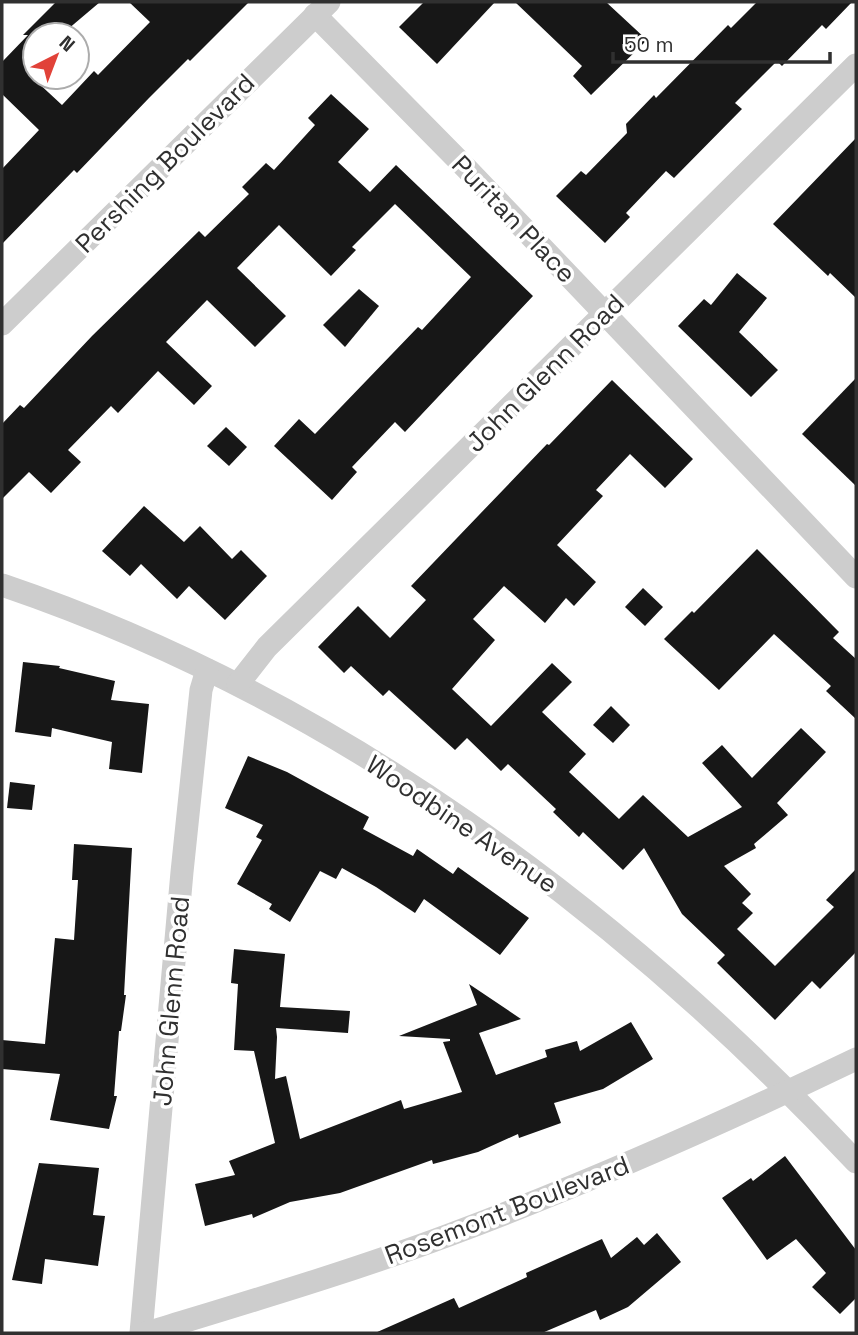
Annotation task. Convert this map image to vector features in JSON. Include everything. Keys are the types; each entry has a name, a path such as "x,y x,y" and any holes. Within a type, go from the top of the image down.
{"street":[{"name":"Puritan Place","path":"322,8 466,167 856,577"},
{"name":"Pershing Boulevard","path":"2,324 322,8"},
{"name":"John Glenn Road","path":"238,684 267,647 856,65"},
{"name":"Woodbine Avenue","path":"2,584 96,621 238,684 291,713 438,803 541,874 641,955 705,1012 856,1162"},
{"name":"John Glenn Road","path":"142,1333 182,872 201,690 207,670"},
{"name":"Rosemont Boulevard","path":"147,1333 449,1235 645,1157 856,1059"}],"building":[{"path":"56,2 100,2 78,21 37,21"},
{"path":"129,2 249,2 190,61 188,59 77,173 74,170 2,244 2,169 39,130 2,94 2,62 21,42 21,91 47,91 62,105 75,91 91,91 91,74 94,71 98,75 150,22"},
{"path":"424,2 495,2 437,64 399,27"},
{"path":"515,2 606,2 647,40 591,95 573,76 582,66"},
{"path":"757,2 852,2 826,29 822,25 782,66 777,61 735,103 742,109 674,178 666,171 626,213 630,217 605,243 556,196 581,171 586,175 627,133 626,124 654,95 656,98 728,25 731,28"},
{"path":"331,94 369,129 338,162 370,192 396,165 533,296 405,432 395,422 352,467 357,472 332,500 274,446 299,419 315,434 418,327 422,330 471,277 395,204 352,247 356,250 331,276 279,225 237,268 286,316 255,347 207,300 166,342 212,386 194,405 158,371 118,413 111,406 68,450 81,462 51,493 29,472 2,499 2,424 20,405 24,408 92,336 199,231 205,237 249,194 242,187 266,163 274,170 315,125 308,118"},
{"path":"856,138 856,298 830,273 828,276 773,224"},
{"path":"737,273 767,298 739,332 778,370 751,397 678,326 704,299 711,305"},
{"path":"359,289 379,306 345,347 323,325"},
{"path":"856,378 856,486 802,434"},
{"path":"612,380 693,459 665,488 630,454 596,490 603,496 557,545 596,582 574,606 566,598 545,623 504,586 473,619 495,640 452,689 491,726 552,663 572,682 542,712 586,754 569,772 619,819 643,795 688,837 742,807 702,763 722,745 752,778 801,728 826,752 777,803 788,815 754,844 756,848 724,866 751,894 742,903 753,913 737,929 775,966 834,907 826,900 856,869 856,952 820,989 812,981 775,1020 717,963 725,955 682,914 644,848 623,870 583,832 579,837 553,812 556,809 508,764 501,771 467,738 455,750 389,690 383,696 351,666 344,673 318,647 358,606 390,638 426,600 411,586"},
{"path":"226,427 247,447 229,466 207,446"},
{"path":"144,506 184,542 200,526 232,559 241,550 267,576 225,620 189,586 177,599 141,564 130,576 102,551"},
{"path":"757,549 839,632 833,638 856,659 856,719 826,691 831,686 774,634 719,690 664,639 692,611 694,613"},
{"path":"643,588 663,607 645,626 625,607"},
{"path":"23,662 60,666 59,668 115,681 111,700 149,704 142,773 109,769 112,742 52,728 51,737 15,732"},
{"path":"611,706 630,725 613,743 593,725"},
{"path":"248,756 287,772 369,817 363,829 413,856 417,849 453,874 458,867 529,918 500,955 424,899 415,913 342,868 336,879 320,871 290,922 269,909 272,904 237,884 262,840 256,837 263,825 225,808"},
{"path":"10,782 35,785 32,810 7,808"},
{"path":"74,844 132,848 126,995 119,1031 114,1096 117,1096 109,1129 50,1120 60,1074 2,1069 2,1040 45,1044 55,938 74,940 78,880 72,880"},
{"path":"234,949 285,954 280,1007 350,1011 348,1033 276,1028 275,1079 286,1076 300,1139 401,1100 404,1109 462,1092 443,1042 450,1039 399,1036 477,1005 469,984 521,1019 479,1033 496,1075 547,1057 545,1050 577,1041 580,1051 631,1022 653,1059 603,1089 554,1103 561,1123 519,1138 518,1134 478,1152 433,1164 432,1160 340,1193 290,1202 253,1218 252,1214 205,1226 195,1184 235,1175 229,1161 275,1143 254,1051 234,1050 238,984 231,983"},
{"path":"785,1156 856,1250 856,1298 840,1314 812,1287 826,1273 796,1239 767,1260 722,1198 751,1178 753,1181"},
{"path":"39,1163 99,1168 93,1215 105,1216 98,1266 45,1259 42,1284 12,1280"},
{"path":"657,1233 681,1262 628,1307 600,1320 596,1310 542,1333 375,1333 454,1298 459,1308 527,1277 526,1273 602,1239 611,1258 637,1237 644,1245"}]}
